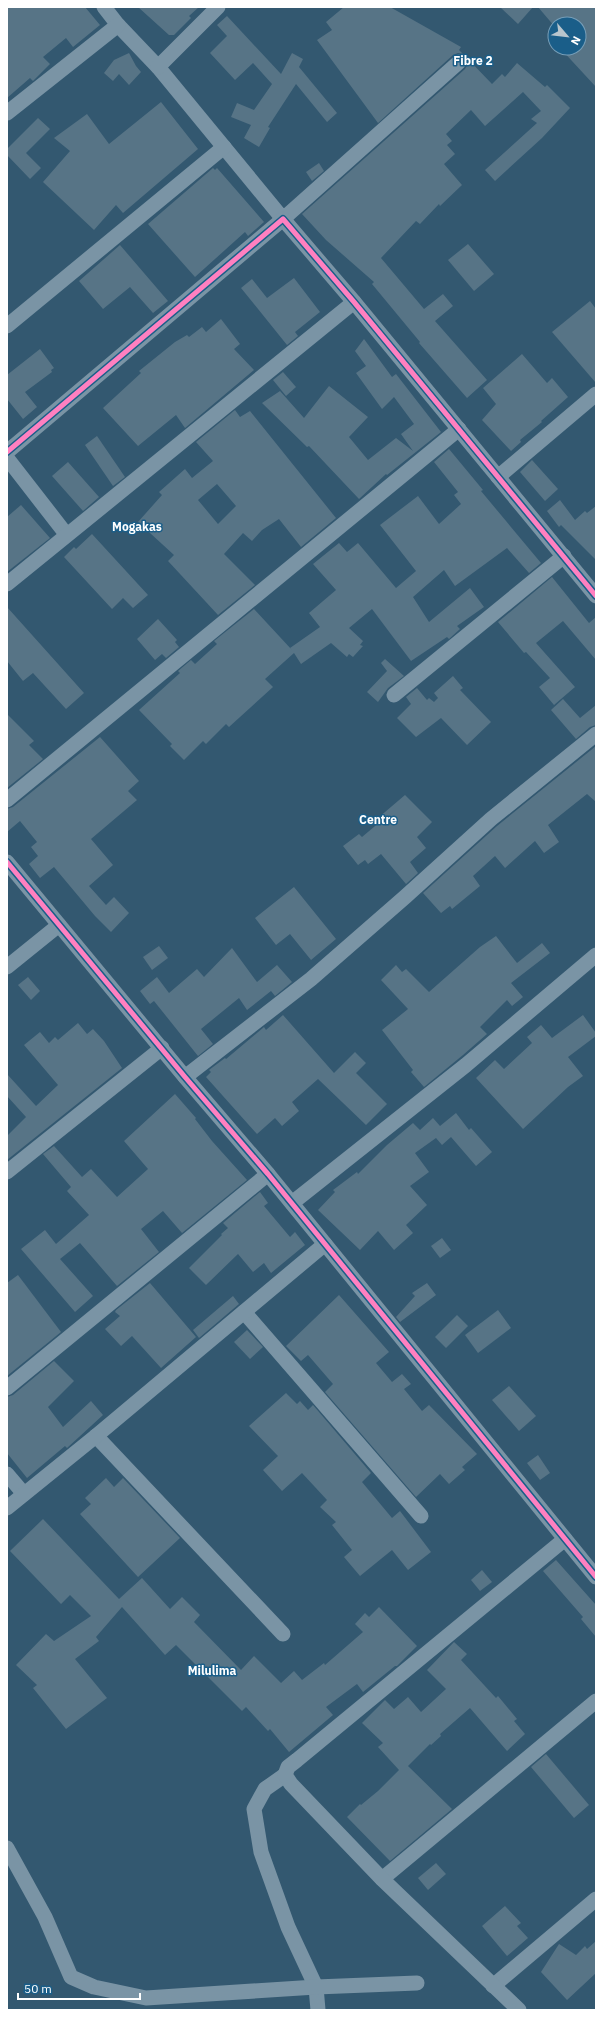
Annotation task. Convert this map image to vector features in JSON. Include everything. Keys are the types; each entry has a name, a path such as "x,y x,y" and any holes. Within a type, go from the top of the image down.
{"street":[{"path":"104,7 118,25 158,67 596,596"},
{"path":"158,67 218,7"},
{"path":"7,113 118,25"},
{"path":"7,452 283,219 459,62"},
{"path":"7,326 224,147"},
{"path":"7,584 66,534 354,302"},
{"path":"498,477 596,394"},
{"path":"7,800 459,429"},
{"path":"7,458 66,534"},
{"path":"394,695 564,556"},
{"path":"185,1077 311,979 491,819 596,734"},
{"path":"7,862 185,1077 292,1202 596,1576"},
{"path":"7,967 59,925"},
{"path":"292,1202 466,1065 596,955"},
{"path":"7,1172 162,1048"},
{"path":"7,1388 268,1174"},
{"path":"7,1508 96,1436 325,1244"},
{"path":"244,1312 421,1516"},
{"path":"96,1436 283,1634"},
{"path":"7,1474 24,1494"},
{"path":"318,2010 316,1987 288,1927 261,1852 254,1809 265,1789 285,1775 288,1767 565,1539"},
{"path":"382,1879 596,1701"},
{"path":"285,1775 291,1784 382,1879 519,2010"},
{"path":"7,1848 45,1917 71,1977 94,1987 147,2004 316,1987 417,1983"},
{"path":"493,1986 596,1898"}],"building":[{"path":"7,7 85,7 100,25 73,47 66,38 43,57 50,64 33,81 30,78 7,98"},
{"path":"138,7 199,7 189,16 191,18 174,35 169,35"},
{"path":"344,7 390,7 461,47 459,50 463,54 458,53 453,55 378,123 317,40 332,30 326,22"},
{"path":"500,7 533,7 518,24"},
{"path":"538,7 596,7 596,87 567,56 587,56 587,16 547,16 547,18"},
{"path":"227,16 281,74 292,53 303,59 299,67 337,113 327,122 296,84 268,127 270,128 259,147 244,138 251,125 231,117 237,103 254,110 272,84 253,63 235,80 210,53 227,36 217,25"},
{"path":"129,53 141,72 129,85 119,74 113,81 104,73 114,60"},
{"path":"467,58 492,84 502,74 505,77 517,63 545,87 547,85 570,108 542,138 495,181 485,170 537,123 531,119 541,111 523,92 485,126 471,110 446,134 452,141 447,145 455,154 444,164 462,185 440,206 439,204 420,224 416,221 381,258 424,309 443,294 453,306 435,321 487,380 467,398 419,343 420,342 372,284 374,282 326,240 302,214 465,69 468,64"},
{"path":"161,102 198,149 123,213 116,205 94,230 43,182 70,151 54,138 87,114 109,144"},
{"path":"38,118 50,129 26,153 41,168 30,179 7,155 7,149"},
{"path":"319,163 324,171 312,181 306,172"},
{"path":"213,168 215,170 217,168 264,222 248,236 245,232 195,277 148,224"},
{"path":"468,244 494,274 474,291 448,260"},
{"path":"120,245 168,301 153,313 130,287 103,309 79,281"},
{"path":"294,278 320,312 295,332 298,336 287,345 241,288 252,279 267,298"},
{"path":"590,301 596,309 596,383 552,332"},
{"path":"221,319 240,344 234,349 254,370 185,428 176,415 138,446 103,408 141,373 139,371 175,342 187,335 189,337 202,327 206,332"},
{"path":"364,339 392,377 396,374 441,432 387,475 386,474 359,499 309,446 307,447 262,403 280,391 304,418 329,386 368,417 349,437 368,460 396,438 413,451 401,434 414,424 394,397 382,409 356,373 366,366 355,351"},
{"path":"40,349 54,368 51,370 52,372 25,392 37,407 23,419 7,399 7,375"},
{"path":"522,354 547,383 552,378 568,397 541,421 542,422 520,440 521,442 511,451 482,420 496,404 483,388"},
{"path":"283,372 296,387 286,396 273,380"},
{"path":"235,410 240,417 250,411 336,518 301,547 279,519 262,530 252,541 243,533 224,554 255,585 218,615 168,561 174,555 138,522 162,495 159,492 185,469 192,478 213,461 196,442","holes":["217,484 236,506 218,524 198,500"]},
{"path":"97,436 125,477 113,486 85,445"},
{"path":"449,449 483,490 481,491 541,563 529,573 507,548 455,586 444,570 413,597 429,622 470,588 484,607 457,626 460,629 449,639 447,637 411,661 372,609 349,628 363,641 360,645 363,646 353,657 349,654 347,657 331,643 301,664 294,653 265,679 273,687 229,727 226,724 206,744 203,741 184,760 170,746 172,744 139,710 180,673 178,671 191,660 195,664 217,644 214,641 254,609 290,648 320,627 309,613 336,590 313,564 339,543 347,552 358,543 396,588 416,571 380,525 418,496 439,524 461,504 454,495 458,492 434,462"},
{"path":"532,460 558,489 545,501 520,472"},
{"path":"68,462 99,497 83,511 52,476"},
{"path":"560,500 575,520 585,511 587,513 596,506 596,560 561,525 559,527 547,511"},
{"path":"21,505 50,538 7,572 7,517"},
{"path":"92,534 148,595 133,608 123,598 112,609 64,557 74,547 76,549"},
{"path":"552,577 589,623 596,617 596,660 563,621 536,643 575,687 554,705 539,687 550,678 526,652 524,653 498,622"},
{"path":"7,607 84,693 66,709 33,673 23,681 7,661"},
{"path":"158,619 177,640 175,642 179,647 166,658 162,654 155,660 137,639"},
{"path":"385,659 404,676 388,688 378,702 367,692 387,671 381,663"},
{"path":"453,676 463,688 460,690 491,722 467,745 441,718 416,737 397,718 411,704 406,697 417,688 427,700 429,698 434,702 438,698 434,693"},
{"path":"563,699 580,718 596,705 596,725 590,727 576,739 551,710"},
{"path":"7,714 34,741 29,745 43,759 7,788"},
{"path":"100,737 139,781 128,791 137,800 91,839 113,865 89,886 106,905 114,897 129,913 111,932 95,916 54,867 40,878 29,864 38,856 31,847 37,842 20,821 7,832 7,809 13,807"},
{"path":"596,746 596,802 587,794 548,825 559,842 544,853 535,841 505,868 495,856 473,876 480,886 452,909 450,906 441,913 423,893 497,826"},
{"path":"405,795 432,822 417,837 426,848 410,862 418,873 406,884 381,854 368,864 365,860 358,865 343,846 359,834 362,837 381,821 378,818"},
{"path":"294,887 336,939 311,960 290,934 276,945 255,918"},
{"path":"496,936 517,963 542,943 550,953 511,983 523,997 512,1006 507,1000 480,1027 487,1034 424,1087 411,1072 413,1070 382,1030 408,1009 381,980 396,965 402,972 406,969 429,992 480,947"},
{"path":"159,946 168,958 152,970 143,957"},
{"path":"232,948 257,982 277,965 292,982 275,996 271,991 247,1010 239,998 201,1029 213,1044 198,1056 154,1001 150,1004 140,991 157,977 169,993 197,969 204,977"},
{"path":"28,977 40,991 31,1000 18,985"},
{"path":"283,1015 334,1073 355,1052 366,1063 356,1073 387,1104 366,1125 318,1079 292,1102 299,1111 282,1126 275,1118 257,1134 206,1077 211,1072 209,1070 225,1058 226,1059 264,1027 266,1030"},
{"path":"583,1015 596,1033 596,1036 568,1057 583,1076 568,1087 523,1129 476,1078 495,1060 504,1069 532,1043 527,1037 541,1025 552,1038"},
{"path":"78,1023 87,1034 93,1029 104,1041 122,1068 7,1160 7,1136 26,1117 7,1096 7,1074 36,1106 58,1085 24,1045 40,1032 49,1043 55,1037 58,1040"},
{"path":"175,1094 196,1118 195,1119 212,1141 247,1180 182,1233 163,1211 141,1229 159,1252 117,1286 80,1243 60,1259 93,1296 75,1312 21,1249 45,1230 56,1244 89,1215 67,1191 71,1187 43,1154 54,1146 82,1177 91,1169 117,1197 148,1169 124,1141"},
{"path":"456,1113 469,1130 471,1128 492,1152 476,1166 451,1137 442,1145 436,1138 415,1153 429,1172 410,1186 427,1205 406,1225 413,1233 394,1250 378,1231 360,1250 318,1210 335,1192 333,1190 357,1172 358,1174 387,1145 413,1123 420,1130 433,1118 440,1126"},
{"path":"260,1192 268,1203 264,1206 290,1237 295,1232 305,1245 271,1273 264,1263 253,1272 238,1254 206,1285 189,1268 228,1228 223,1223"},
{"path":"442,1238 451,1250 440,1258 431,1246"},
{"path":"18,1275 61,1332 7,1376 7,1283"},
{"path":"150,1283 196,1337 161,1368 132,1336 121,1346 105,1329 120,1316 115,1312 116,1310"},
{"path":"427,1283 436,1295 400,1322 396,1317 415,1296 412,1293"},
{"path":"339,1295 389,1352 376,1363 392,1382 402,1374 411,1384 404,1389 422,1411 429,1405 477,1454 462,1467 465,1470 449,1484 440,1474 416,1497 325,1392 333,1384 308,1355 301,1361 286,1346"},
{"path":"233,1296 239,1304 199,1338 193,1330"},
{"path":"498,1310 511,1328 478,1353 465,1335"},
{"path":"457,1315 468,1326 446,1348 435,1337"},
{"path":"247,1330 263,1347 250,1359 234,1342"},
{"path":"54,1361 74,1381 48,1407 63,1427 91,1401 103,1415 67,1448 65,1446 27,1478 7,1453 7,1397 13,1395"},
{"path":"509,1386 536,1416 519,1431 492,1400"},
{"path":"286,1393 297,1404 300,1401 308,1410 313,1405 371,1473 362,1482 392,1518 400,1511 431,1552 408,1570 392,1550 360,1576 344,1557 352,1550 332,1525 336,1522 320,1507 327,1500 302,1473 282,1491 263,1470 278,1456 249,1426"},
{"path":"538,1455 550,1473 540,1480 527,1463"},
{"path":"106,1478 114,1487 123,1478 180,1538 138,1577 80,1514 91,1504 85,1498"},
{"path":"43,1519 119,1599 142,1578 170,1609 182,1597 200,1615 194,1622 241,1670 254,1656 281,1683 294,1671 302,1680 324,1663 325,1665 363,1632 355,1624 365,1613 369,1617 379,1607 417,1646 397,1666 395,1666 363,1692 357,1684 326,1707 333,1715 289,1752 270,1729 268,1731 246,1707 242,1711 176,1645 165,1655 122,1607 96,1637 99,1641 75,1659 107,1698 66,1729 33,1688 37,1685 16,1665 46,1634 54,1641 91,1616 70,1595 61,1604 10,1551"},
{"path":"556,1560 596,1605 596,1637 581,1619 583,1617 543,1571"},
{"path":"482,1570 492,1582 480,1591 471,1580"},
{"path":"454,1642 467,1654 461,1660 496,1698 498,1696 517,1719 514,1721 525,1734 507,1751 470,1708 440,1734 441,1736 431,1745 430,1744 408,1766 452,1809 390,1861 347,1817 360,1804 361,1805 378,1791 399,1770 378,1747 383,1743 362,1723 385,1700 394,1709 408,1697 421,1712 446,1689 427,1670"},
{"path":"546,1754 589,1805 574,1818 531,1767"},
{"path":"436,1863 446,1874 428,1890 418,1878"},
{"path":"505,1906 521,1923 517,1926 528,1938 507,1956 482,1926"},
{"path":"596,1941 596,1973 567,2000 541,1972 559,1944 576,1955 585,1946 587,1949"}],"cycle path":[{"path":"7,452 283,219 354,302 596,596"},
{"path":"7,862 185,1077 268,1174 596,1577"}],"district":[{"name":"Fibre 2","path":"473,60"},
{"name":"Mogakas","path":"137,526"},
{"name":"Centre","path":"378,819"},
{"name":"Milulima","path":"212,1670"}]}
